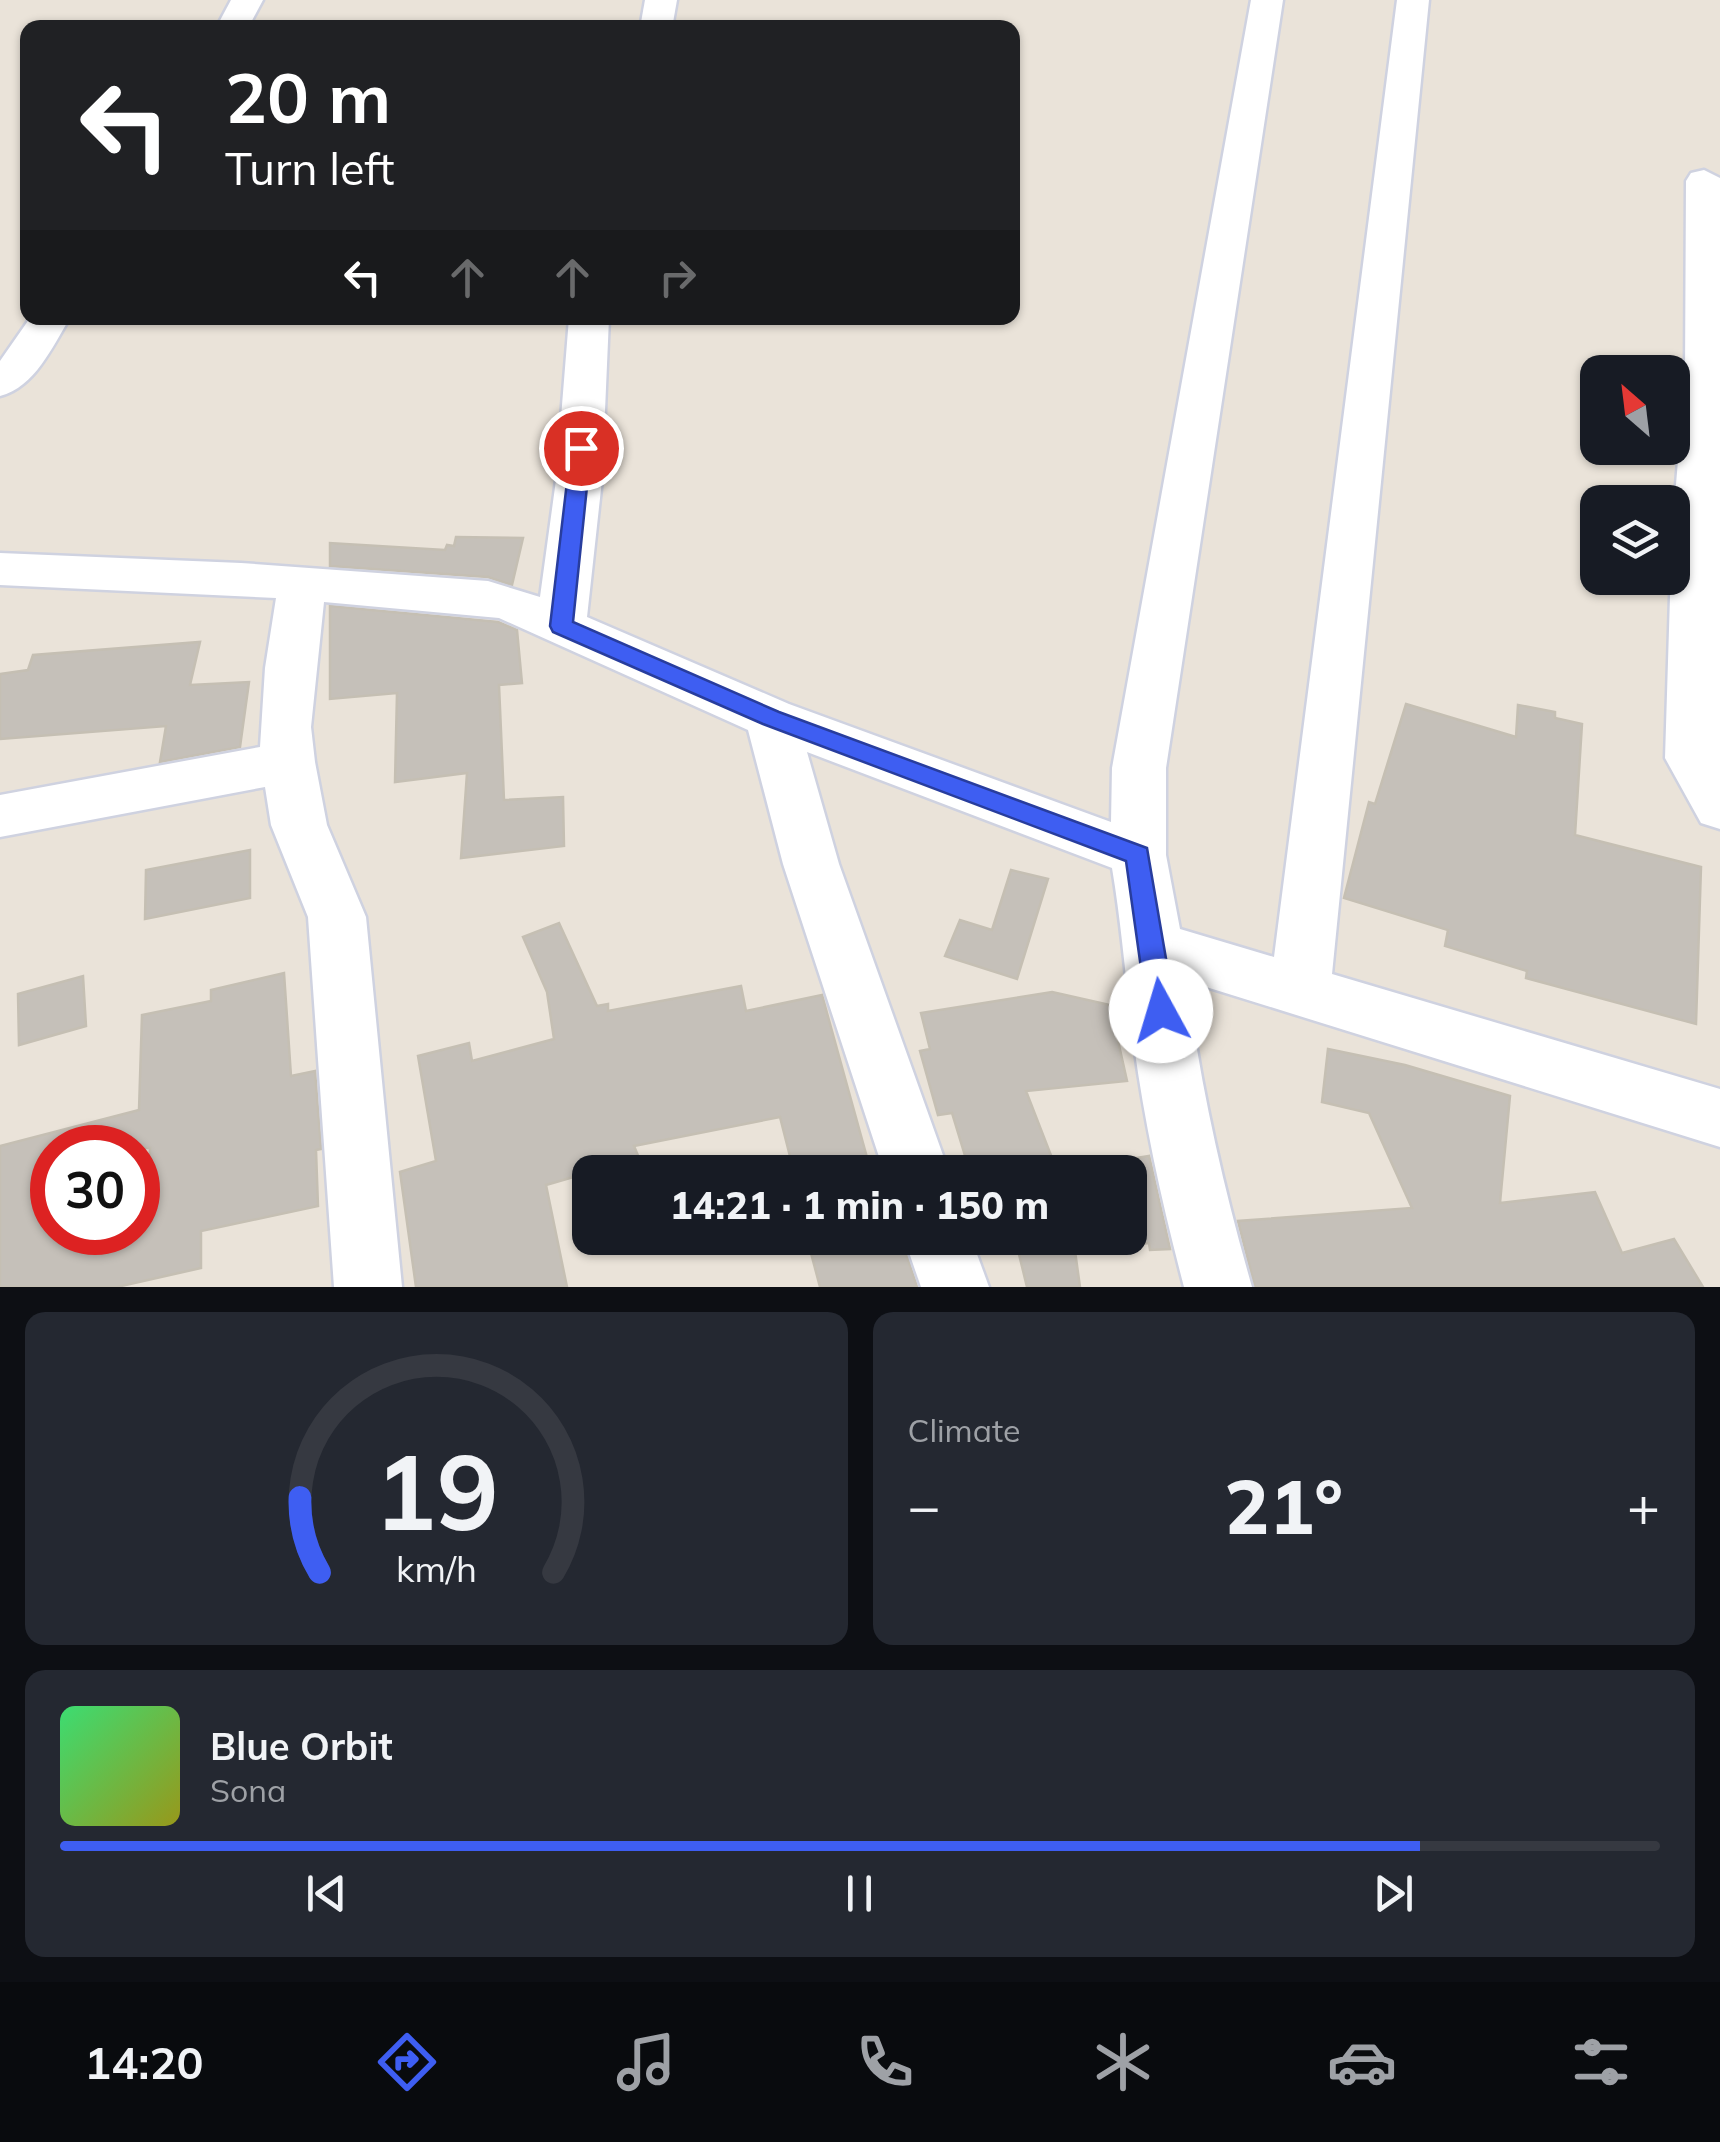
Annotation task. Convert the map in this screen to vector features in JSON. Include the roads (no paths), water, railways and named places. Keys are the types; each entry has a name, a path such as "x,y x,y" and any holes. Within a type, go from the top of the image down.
{"street":[{"path":"1218,1287 1189,1183 1178,1125 1138,855 1139,768 1266,0"},
{"path":"1300,991 1412,0"},
{"path":"1704,181 1706,376 1691,728 1692,758 1720,808"},
{"path":"0,383 17,368 45,325"},
{"path":"561,626 579,480 589,325"},
{"path":"0,569 302,583 488,598 771,718 1138,855"},
{"path":"302,583 290,668 288,762 299,824 337,917 368,1287"},
{"path":"771,718 811,864 910,1155"},
{"path":"0,816 288,762"},
{"path":"1154,946 1720,1118"},
{"path":"944,1255 954,1287"}]}
